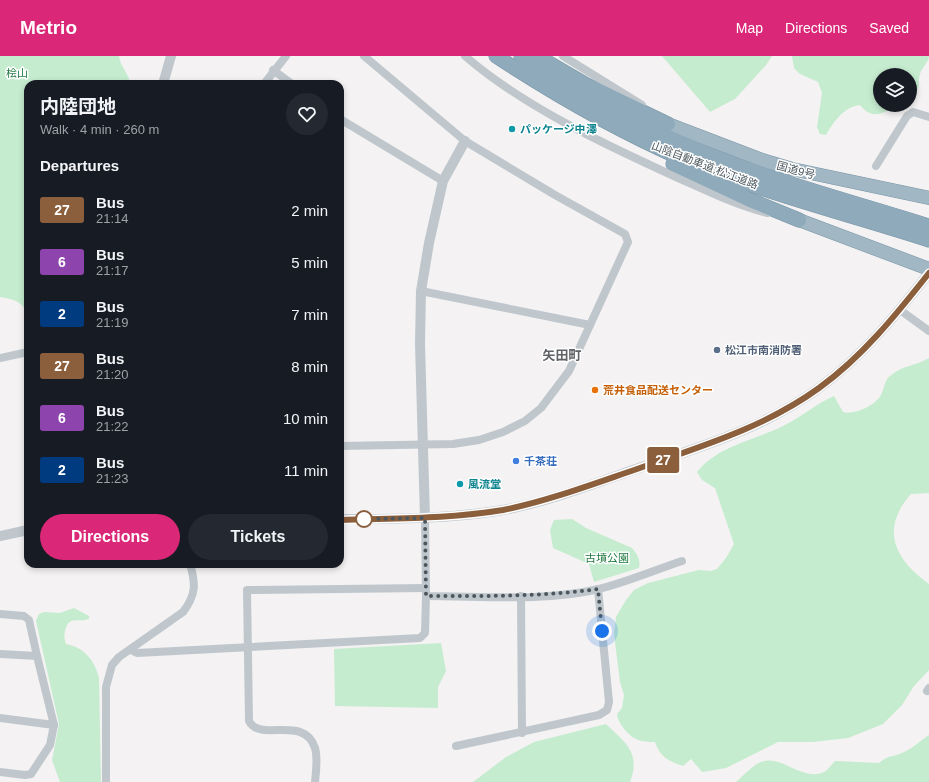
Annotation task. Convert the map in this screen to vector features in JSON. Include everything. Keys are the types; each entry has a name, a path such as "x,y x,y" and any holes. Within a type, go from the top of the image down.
{"highway":[{"path":"496,56 531,85 591,123 702,178 799,220 929,269"},
{"name":"山陰自動車道;松江道路","path":"496,56 589,114 688,161 744,182 924,238"},
{"name":"山陰自動車道;松江道路","path":"521,56 596,102 692,148 790,183 929,226"},
{"path":"537,56 585,84 668,124"},
{"name":"国道9号","path":"668,124 762,160 792,169 929,198"}],"street":[{"path":"163,80 171,56"},
{"path":"267,80 286,56"},
{"path":"344,446 422,444 479,440 503,432 525,421 541,408 569,371 628,246 627,235 555,195 465,141 364,56"},
{"path":"465,56 507,88 570,125 639,160 746,208 799,220"},
{"path":"563,56 625,93 668,124"},
{"path":"274,70 287,80"},
{"path":"876,166 907,116 913,112 929,117"},
{"path":"344,121 443,181"},
{"path":"131,650 137,653 420,638 425,632 425,518 420,329 422,291 429,243 443,181 465,141"},
{"path":"344,520 458,516 504,510 543,500 680,454 744,430 778,414 819,388 868,346 900,310 929,273"},
{"path":"422,291 590,325"},
{"path":"900,310 929,331"},
{"path":"0,358 24,353"},
{"path":"0,536 24,531"},
{"path":"315,782 315,748 304,733 296,730 262,730 251,724 248,714 247,590 426,592 521,596 559,594 598,589 682,561"},
{"path":"106,782 105,731 108,679 112,665 119,657 183,612 190,603 194,592 191,568"},
{"path":"456,746 522,733 599,715 607,710 609,702 598,589"},
{"path":"521,596 522,733"},
{"path":"0,614 24,616 29,620 54,725 50,745 31,774 25,775 0,772"},
{"path":"0,654 37,656"},
{"path":"0,718 54,725"}],"green space":[{"name":"桧山","path":"0,56 119,56 129,80 24,80 24,308 16,301 0,297"},
{"path":"662,56 772,56 766,65 735,99 710,112"},
{"path":"792,56 929,56 920,74 917,91 917,68 873,68 873,112 885,112 874,114 869,113 860,105 854,106 840,116 826,135 820,134 817,127 822,93 818,82 800,74 794,68"},
{"path":"929,358 929,493 911,494 901,507 896,519 894,531 895,543 900,554 907,564 929,584 929,670 914,686 902,705 883,724 848,738 813,742 778,742 726,768 702,772 691,759 683,766 665,758 659,751 655,742 638,740 633,737 621,725 617,714 622,708 624,695 620,682 614,634 616,617 634,590 648,583 699,570 711,571 717,569 726,558 734,544 715,488 702,480 697,472 705,463 715,456 737,444 783,426 834,396 843,412 847,413 857,411 867,407 879,398 886,380 895,372"},
{"name":"古墳公園","path":"572,519 586,528 632,548 638,557 639,568 594,582 589,564 553,548 550,530 554,520"},
{"path":"74,608 89,616 89,619 71,621 67,626 64,636 66,644 78,648 88,656 95,666 99,678 101,782 60,782 52,760 59,724 36,621 39,614 44,612 60,613"},
{"path":"441,643 446,671 438,687 438,708 335,706 334,649"},
{"path":"606,724 620,737 630,749 633,756 633,772 630,782 473,782 506,757 534,742"},
{"path":"929,735 929,782 736,782 755,765 761,762 777,762 808,774 824,772 835,761 879,763 888,757 906,751"}],"bus line":[{"name":"27","path":"344,520 458,516 504,510 543,500 613,477 744,430 778,414 819,388 868,346 900,310 929,273"}],"place":[{"name":"パッケージ中澤","path":"512,129"},
{"name":"松江市南消防署","path":"717,350"},
{"name":"荒井食品配送センター","path":"595,390"},
{"name":"千茶荘","path":"516,461"},
{"name":"風流堂","path":"460,484"}],"district":[{"name":"矢田町","path":"562,355"}],"route":[{"path":"364,519 425,518 426,596 521,596 559,594 598,589 602,631"}]}
